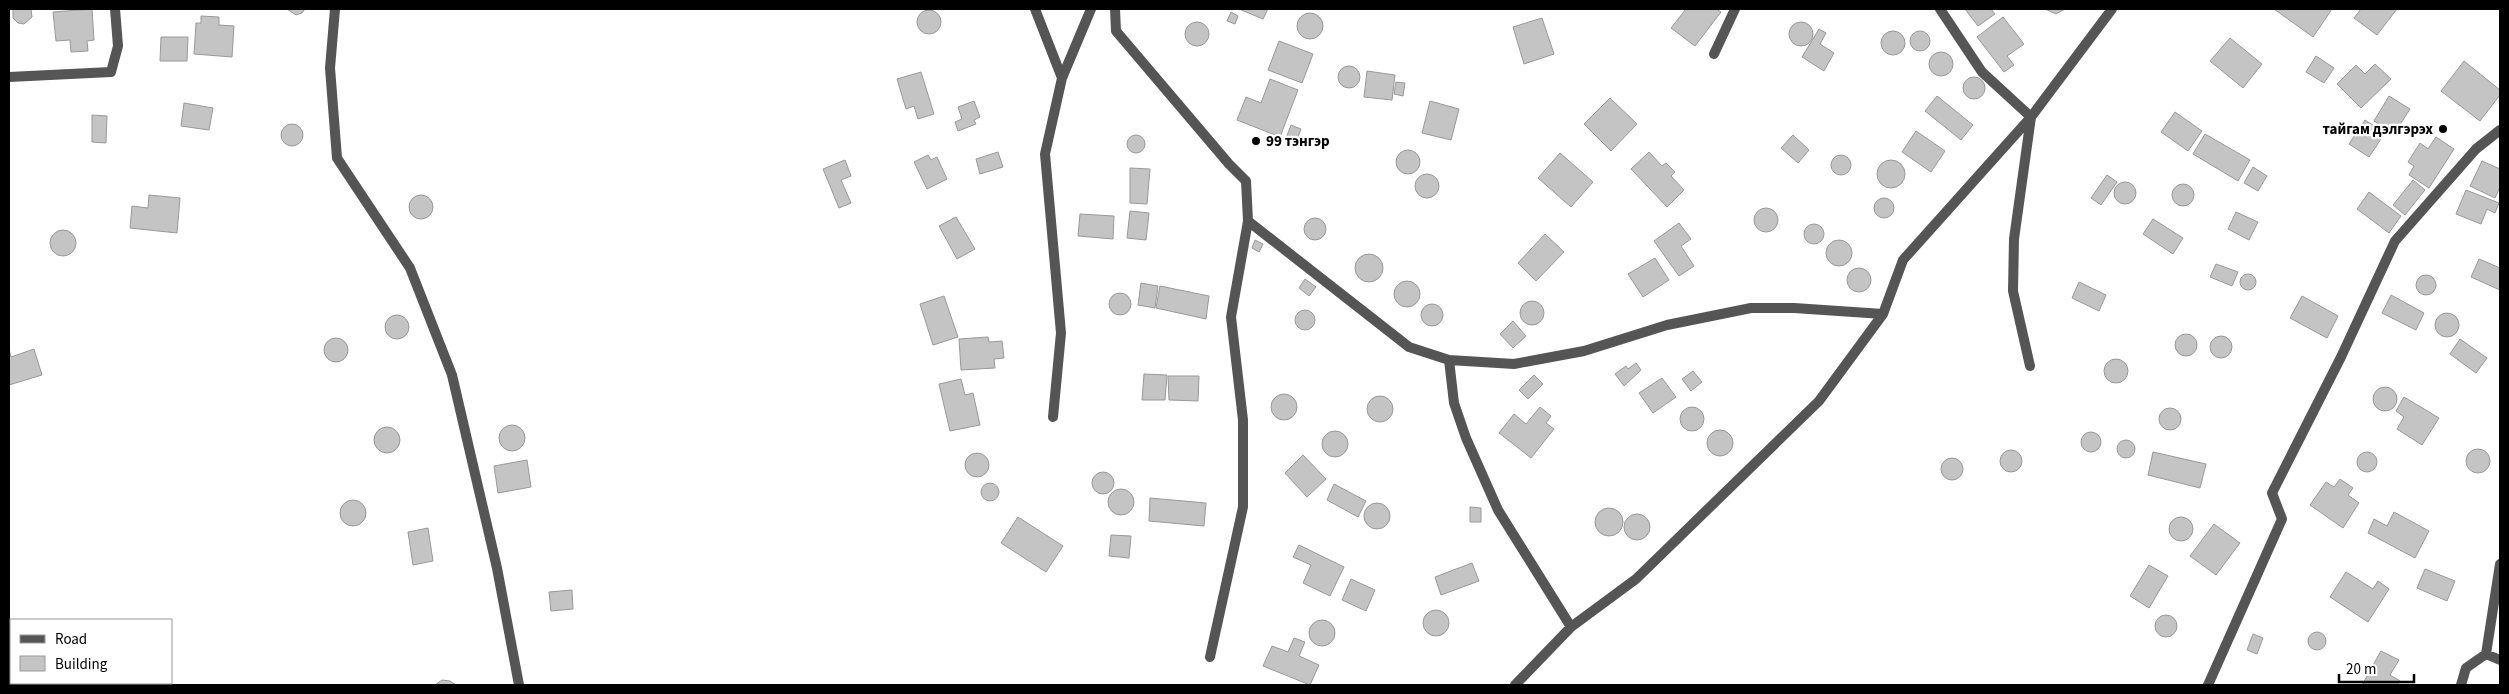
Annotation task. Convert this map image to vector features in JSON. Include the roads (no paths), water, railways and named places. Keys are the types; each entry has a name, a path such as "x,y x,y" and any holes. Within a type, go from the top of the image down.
{"street":[{"path":"9,77 111,72 118,46 115,9"},
{"path":"335,9 330,68 337,158 410,268 452,375 497,568 519,685"},
{"path":"1035,9 1062,78"},
{"path":"1053,417 1061,333 1045,154 1062,78 1091,9"},
{"path":"1116,9 1116,31 1229,164 1246,181 1248,221 1231,317 1243,420 1243,507 1210,657"},
{"path":"1714,54 1735,9"},
{"path":"1940,9 1982,72 2031,117"},
{"path":"1515,685 1571,627 1636,579 1819,401 1883,314 1903,260 2031,117 2112,9"},
{"path":"2030,366 2013,291 2014,239 2031,117"},
{"path":"2208,685 2282,519 2272,493 2342,357 2395,241 2476,149 2500,130"},
{"path":"1248,221 1409,347 1449,360 1514,364 1584,351 1667,326 1751,308 1794,308 1883,314"},
{"path":"1449,360 1454,403 1466,438 1498,510 1571,627"},
{"path":"2461,685 2466,668 2486,654 2500,564"},
{"path":"2486,654 2500,660"}],"place":[{"name":"тайгам дэлгэрэх","path":"2443,129"},
{"name":"99 тэнгэр","path":"1256,141"}]}
